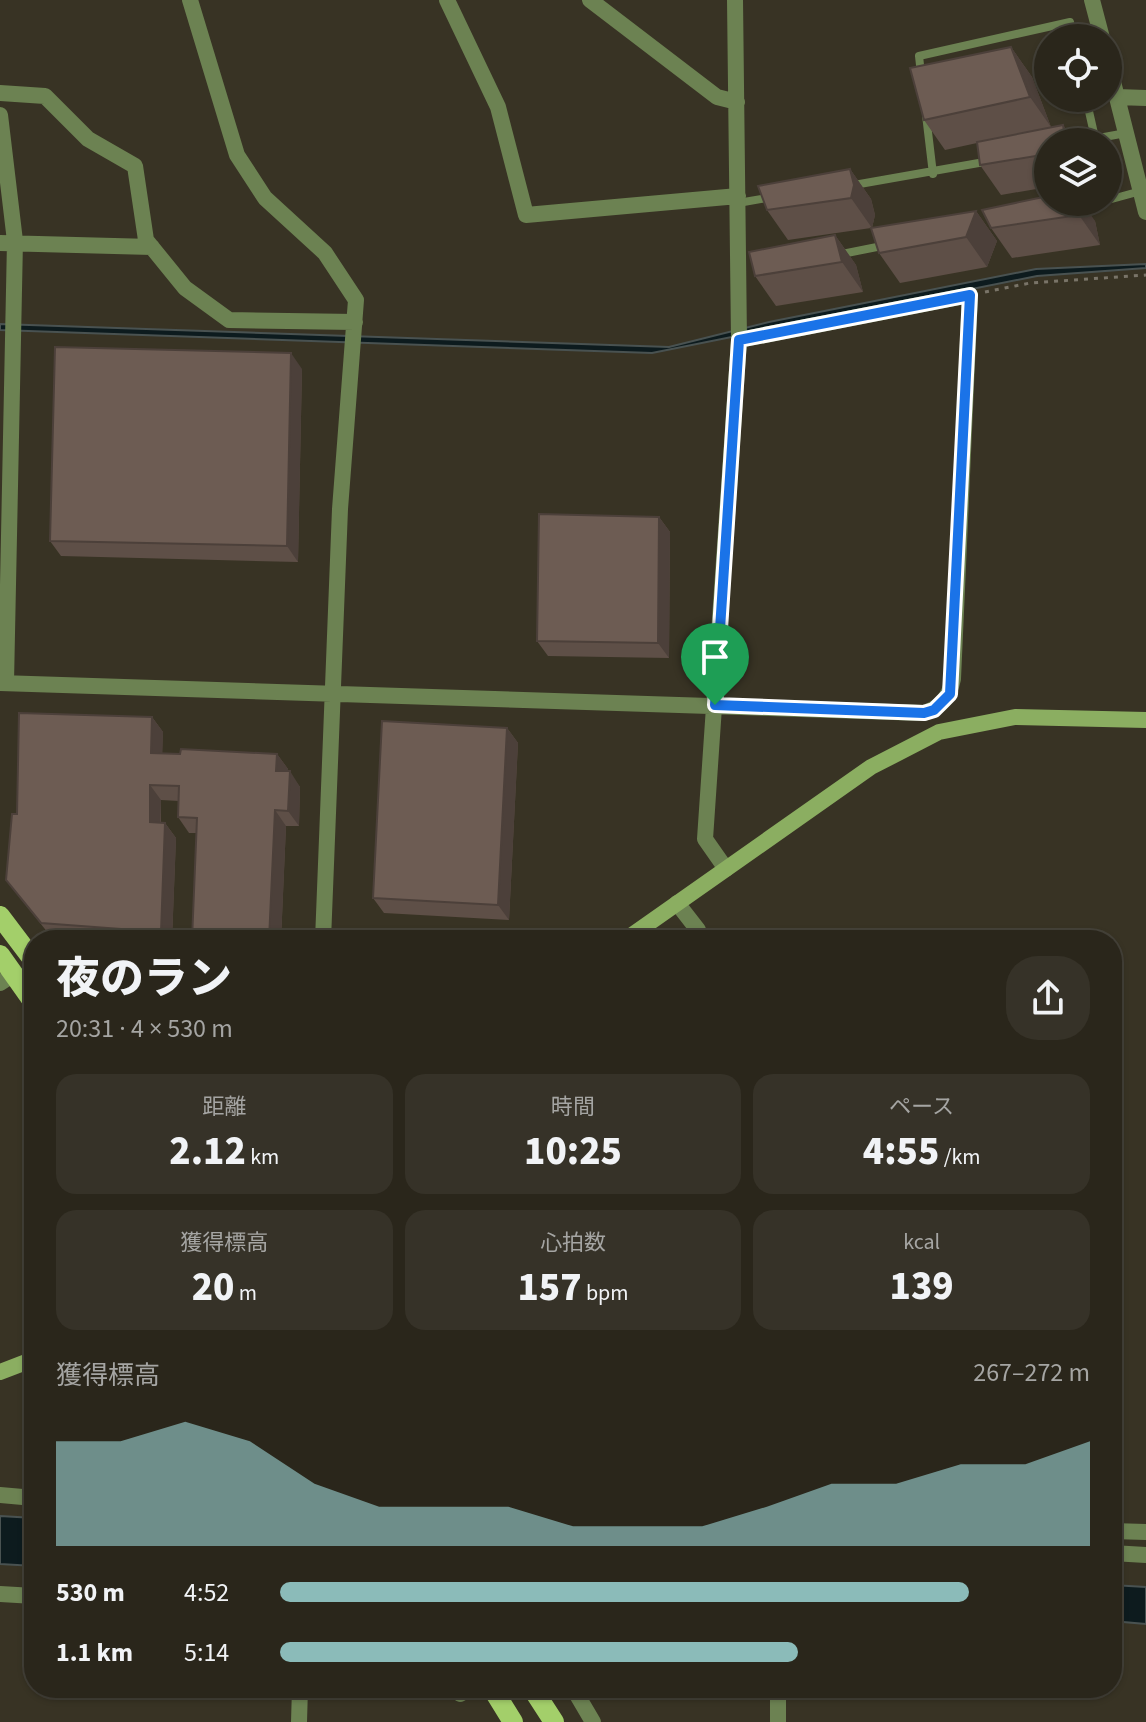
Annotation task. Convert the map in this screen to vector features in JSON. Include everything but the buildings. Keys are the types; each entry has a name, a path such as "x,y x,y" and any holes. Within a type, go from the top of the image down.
{"main road":[{"path":"0,916 24,948"},
{"path":"0,955 7,979 24,994"},
{"path":"498,1698 513,1722"},
{"path":"538,1698 554,1722"}],"street":[{"path":"190,0 237,155 265,198 325,253 356,300 340,509 323,930"},
{"path":"447,0 498,107 526,215 738,199"},
{"path":"590,0 717,97 737,102"},
{"path":"726,869 705,839 746,274 738,199 735,0"},
{"path":"1092,0 1098,24"},
{"path":"0,93 45,96 88,139 135,166 146,240 185,288 229,320 355,322"},
{"path":"1122,97 1146,98"},
{"path":"1121,112 1146,212"},
{"path":"0,115 8,242 3,683 924,713 934,710 950,694 970,295 739,340"},
{"path":"8,242 152,247"},
{"path":"639,930 871,767 939,732 1015,717 1146,720"},
{"path":"677,903 698,930"},
{"path":"0,1372 24,1363"},
{"path":"0,1495 24,1497"},
{"path":"1122,1531 1146,1532"},
{"path":"1122,1554 1146,1555"},
{"path":"0,1594 24,1595"},
{"path":"299,1722 300,1698"},
{"path":"579,1698 593,1722"},
{"path":"778,1698 778,1722"}],"lane":[{"path":"923,86 919,56 1034,30"},
{"path":"924,100 933,174"},
{"path":"1122,134 1126,133"},
{"path":"843,187 933,174 1005,158"},
{"path":"1122,196 1141,191"},
{"path":"738,199 783,196"},
{"path":"828,257 902,241"}],"path":[{"path":"970,295 1030,283 1146,275"}],"shaded area":[{"path":"1146,264 1146,268 1037,276 652,353 0,330 0,324 669,347 769,322 1036,269"},
{"path":"0,1516 24,1517 24,1565 0,1564"},
{"path":"1122,1586 1146,1587 1146,1624 1122,1622"}],"route":[{"path":"970,295 950,694 934,710 924,713 715,705 739,340 970,295"}]}
